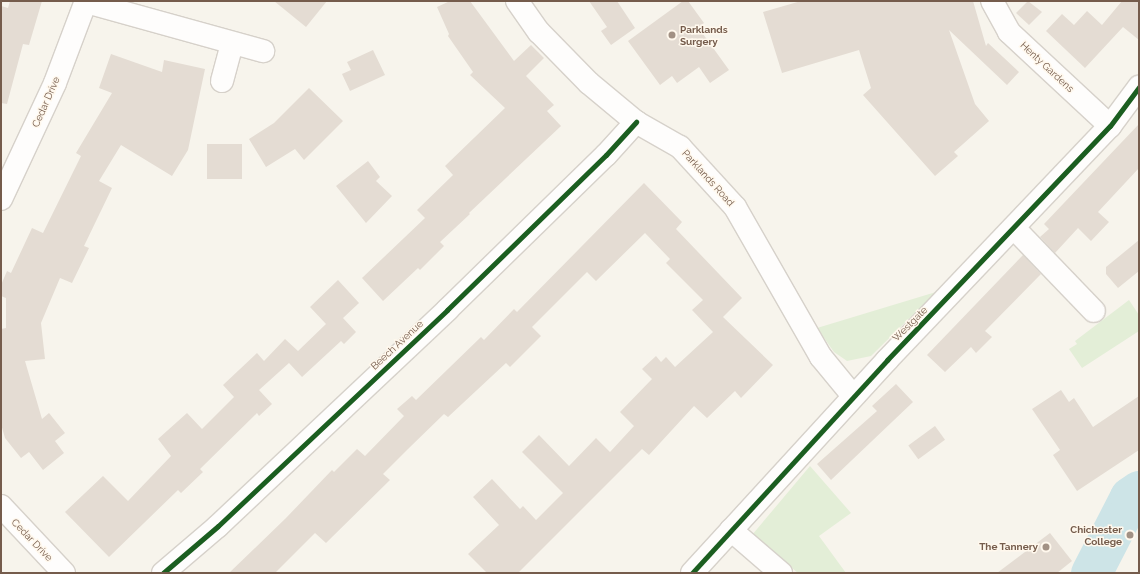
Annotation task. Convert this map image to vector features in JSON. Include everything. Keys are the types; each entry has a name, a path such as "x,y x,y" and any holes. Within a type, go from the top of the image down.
{"street":[{"name":"Parklands Road","path":"516,1 539,32 588,83 636,122 680,147 735,207 821,357 853,396"},
{"name":"Henty Gardens","path":"992,1 1009,32 1110,126"},
{"name":"Cedar Drive","path":"1,199 55,83 86,2 263,51"},
{"path":"222,81 232,43"},
{"name":"Westgate","path":"692,573 853,396 1110,126 1139,87"},
{"name":"Beech Avenue","path":"163,573 218,526 447,310 606,155 636,122"},
{"path":"1014,228 1094,311"},
{"name":"Cedar Drive","path":"1,506 64,573"},
{"path":"731,530 781,573"}],"green space":[{"path":"936,292 871,356 847,361 834,352 817,328"},
{"path":"1129,300 1139,315 1139,331 1082,368 1069,349 1077,344 1075,341"},
{"path":"810,466 851,513 819,536 846,573 798,573 752,535"}],"building":[{"path":"10,1 42,1 29,45 23,44 7,104 1,103 1,6 8,8"},
{"path":"274,1 327,1 306,27"},
{"path":"450,1 470,1 514,61 531,45 544,58 526,76 554,105 547,111 561,126 440,242 444,246 420,270 418,268 383,301 362,278 425,218 417,210 453,175 445,166 505,108 470,75 473,72 448,36 449,34 437,7"},
{"path":"589,1 617,1 635,28 611,45 601,31 607,27"},
{"name":"Parklands Surgery","path":"683,1 688,1 704,23 698,27 729,70 710,83 699,67 677,83 672,76 660,85 628,41"},
{"path":"801,1 973,1 986,46 988,43 1019,72 1007,85 949,30 975,104 989,121 954,152 958,156 935,176 863,95 871,88 859,50 782,73 763,12"},
{"path":"1028,1 1042,12 1029,25 1016,13"},
{"path":"1122,1 1139,1 1139,40 1123,27 1085,68 1046,31 1062,14 1074,25 1087,11 1102,25"},
{"path":"373,50 385,75 350,91 342,74 351,70 347,62"},
{"path":"111,54 162,72 164,60 205,69 188,150 172,176 121,145 99,181 112,188 84,246 89,248 72,283 60,278 41,323 45,359 25,361 42,419 49,413 65,433 55,441 64,453 43,470 29,452 21,458 5,438 1,424 1,329 6,328 6,298 1,296 1,285 7,271 11,273 32,228 43,233 81,156 76,153 112,93 99,88"},
{"path":"309,88 343,121 304,160 295,149 266,167 249,139 274,123"},
{"path":"1139,124 1139,168 1098,212 1109,222 1091,241 1078,228 1055,253 1040,237 1049,229 1044,224"},
{"path":"207,144 242,144 242,179 207,179"},
{"path":"368,161 380,177 376,181 392,196 366,223 336,186"},
{"path":"644,183 682,222 676,229 742,298 723,317 773,365 741,398 735,391 707,418 694,406 649,455 642,449 518,573 487,573 468,554 499,525 473,497 492,479 520,509 523,506 536,520 563,493 522,452 539,435 569,466 596,438 610,452 634,426 620,412 652,379 642,369 656,356 661,362 666,357 675,367 713,332 692,310 703,300 666,263 670,259 645,233 596,281 587,272 532,327 541,336 510,367 506,363 448,417 444,414 383,474 390,480 326,543 315,533 275,573 229,573 286,518 332,470 334,472 357,449 365,456 404,416 397,409 412,396 416,400 481,337 484,340 514,309 517,312"},
{"path":"1139,240 1139,271 1118,288 1106,274 1106,267"},
{"path":"1023,255 1041,274 985,331 992,337 976,353 971,347 945,372 927,355"},
{"path":"338,280 359,303 343,318 356,332 344,344 341,341 302,377 289,363 259,390 272,404 259,416 257,413 200,469 203,472 181,493 178,490 109,557 65,512 103,476 128,501 171,456 158,439 187,413 202,429 234,397 223,385 257,353 264,361 285,339 298,351 326,324 310,307"},
{"path":"896,384 913,402 831,480 817,464 877,411 872,406"},
{"path":"1061,390 1069,402 1074,398 1093,427 1139,396 1139,450 1077,491 1053,455 1060,450 1032,409"},
{"path":"935,426 945,440 918,459 908,445"},
{"name":"The Tannery","path":"1050,533 1072,561 1057,573 997,573"}],"waterway":[{"path":"1091,573 1130,497 1139,491"}],"cycle path":[{"path":"692,573 887,360 1110,126 1139,87"},
{"path":"163,573 218,526 447,310 606,155 636,122"}],"place":[{"name":"Parklands Surgery","path":"672,35"},
{"name":"Chichester College","path":"1130,535"},
{"name":"The Tannery","path":"1046,547"}]}
